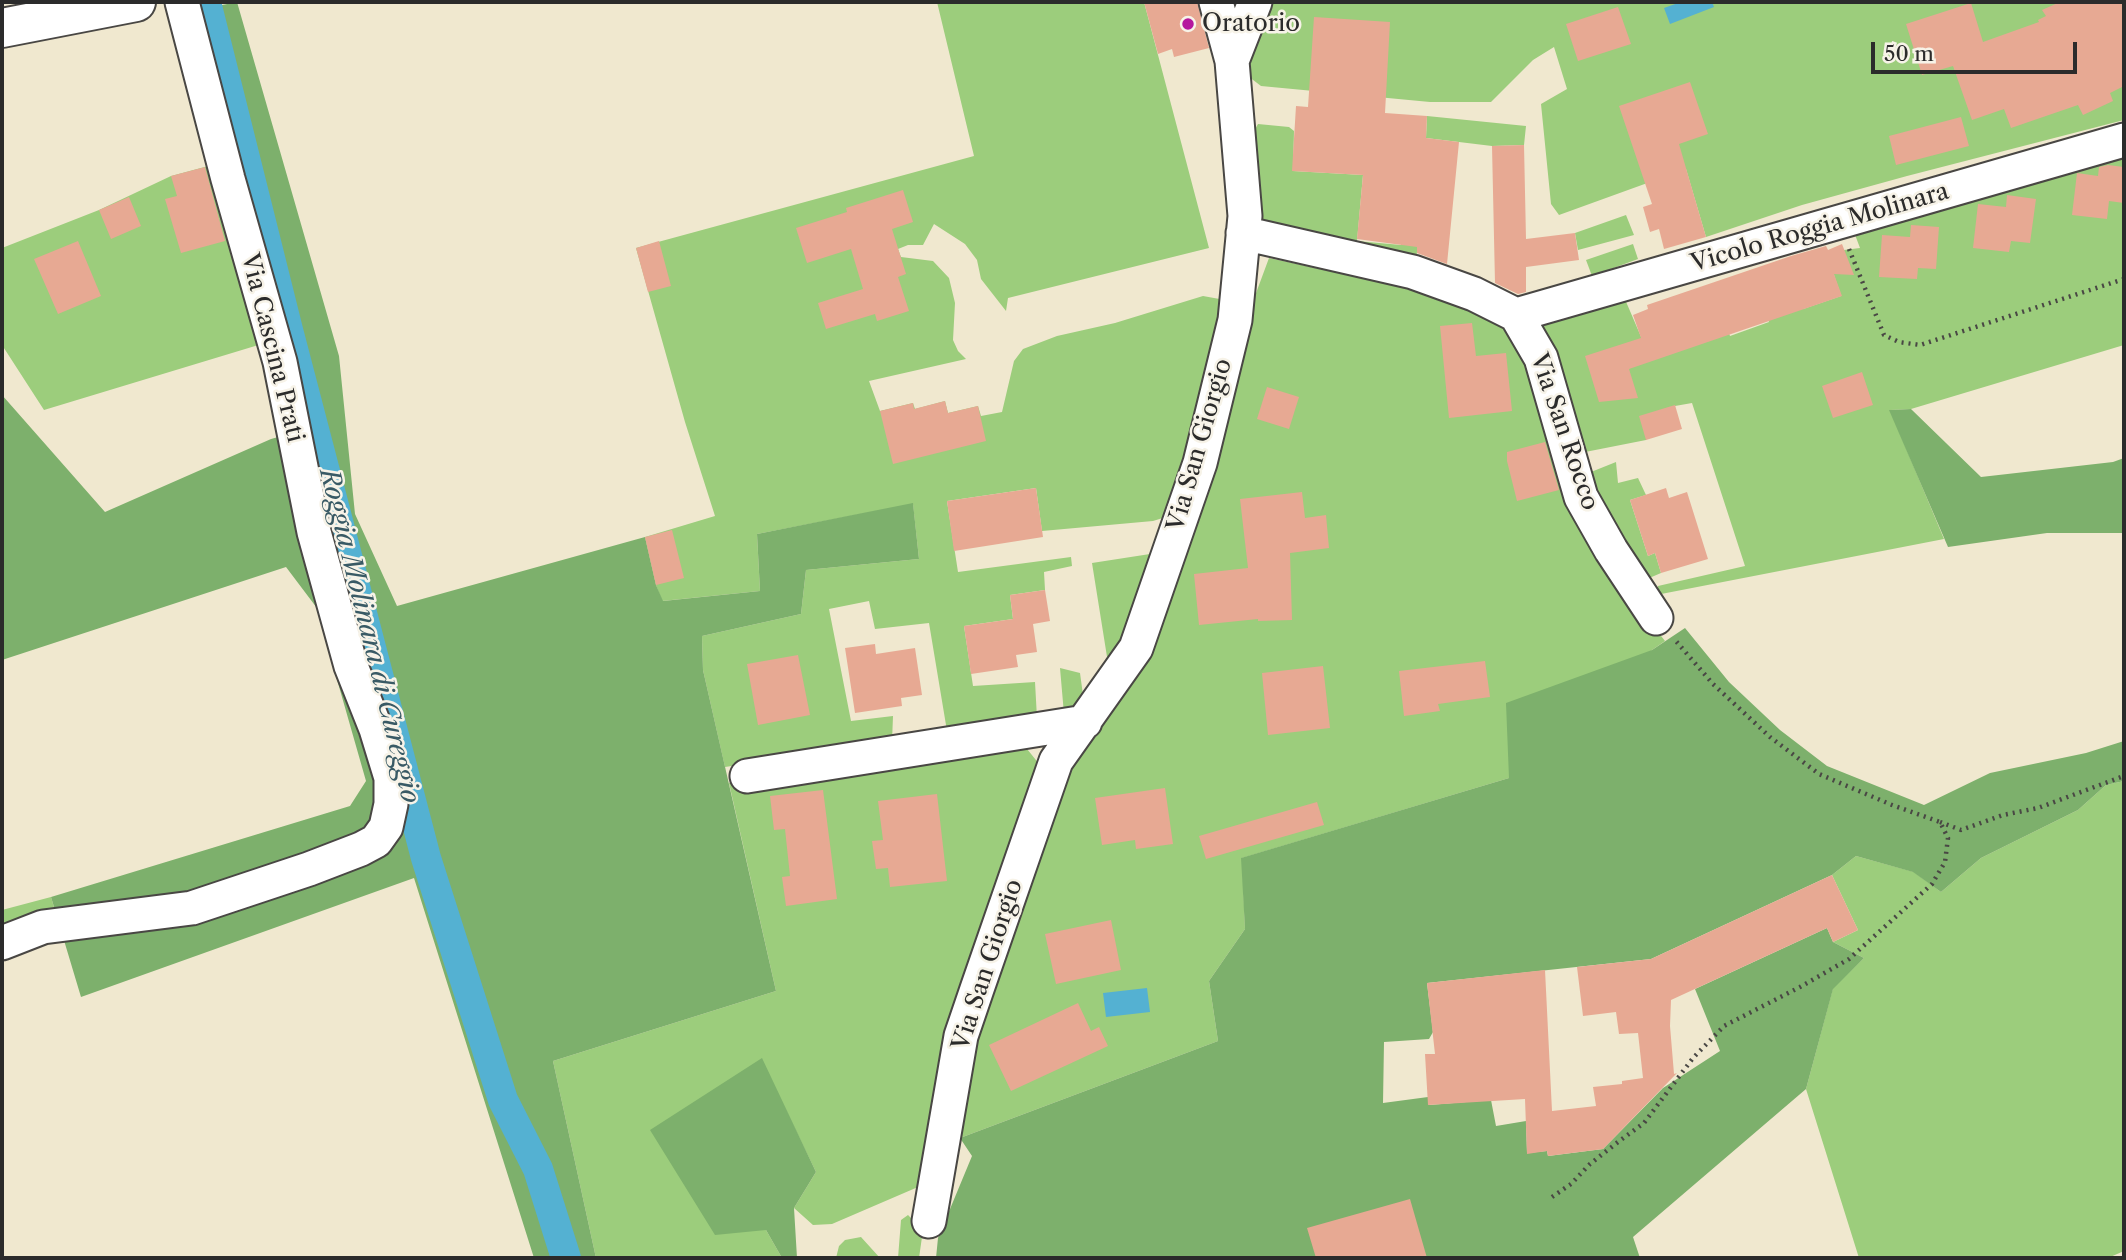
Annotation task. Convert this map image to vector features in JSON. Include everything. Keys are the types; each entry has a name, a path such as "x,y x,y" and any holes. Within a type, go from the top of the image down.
{"main road":[{"path":"2,28 136,2"}],"street":[{"name":"Via Cascina Prati","path":"2,943 43,927 192,908 309,869 376,841 386,827 391,804 391,778 376,729 351,666 314,532 280,362 228,179 182,2"},
{"path":"1216,2 1232,61 1245,216 1243,233 1413,272 1474,294 1516,315"},
{"path":"1232,61 1255,2"},
{"name":"Vicolo Roggia Molinara","path":"1516,315 2124,140"},
{"name":"Via San Giorgio","path":"929,1221 961,1036 1056,761 1136,648 1200,463 1235,320 1243,233"},
{"name":"Via San Rocco","path":"1516,315 1541,358 1581,497 1611,550 1656,618"},
{"path":"747,776 1085,722"}],"path":[{"path":"1835,223 1851,252 1884,335 1899,342 1920,345 2124,279"},
{"path":"1656,618 1713,684 1770,737 1819,774 1892,806 1961,830 2003,815 2038,808 2124,776"},
{"path":"1552,1197 1644,1122 1693,1058 1724,1026 1800,988 1849,959 1932,884 1945,862 1948,838 1940,822"}],"green space":[{"path":"237,2 339,356 355,514 397,606 645,537 656,585 663,601 760,591 757,534 913,503 919,559 806,570 801,614 702,636 703,670 776,991 553,1061 596,1258 534,1258 414,878 81,997 51,897 350,806 366,781 336,676 332,628 286,567 2,660 2,395 105,512 271,439 307,429 193,11"},
{"path":"937,2 1144,2 1209,248 1008,298 1006,311 981,279 977,260 965,244 934,224 923,245 908,245 898,249 901,257 933,261 949,278 955,303 953,340 966,359 869,381 880,411 913,403 915,409 945,401 948,413 978,406 981,416 1002,412 1014,361 1023,349 1057,336 1115,323 1203,296 1225,300 1196,425 1166,517 1153,521 1042,531 1036,488 947,501 958,572 1071,557 1072,566 1044,572 1045,590 1010,595 1013,619 964,626 973,686 1035,682 1037,718 947,731 929,623 875,629 869,601 829,609 851,721 893,716 892,742 725,767 703,670 702,636 801,614 806,570 919,559 913,504 757,534 760,591 662,601 645,537 715,516 685,422 636,248 974,156"},
{"path":"1264,2 2094,2 2124,41 2124,120 1802,205 1706,237 1686,169 1559,215 1551,204 1541,104 1567,89 1554,47 1533,60 1491,102 1430,102 1261,86 1240,70"},
{"path":"1427,116 1526,126 1524,145 1492,146 1426,138"},
{"path":"1258,124 1289,127 1294,131 1293,171 1363,175 1357,241 1401,245 1405,207 1421,209 1416,262 1308,236 1260,220 1245,147"},
{"path":"2124,154 2124,345 1911,409 1890,410 1944,539 1656,595 1658,586 1745,566 1692,403 1675,406 1646,440 1575,454 1535,318 1624,297 1642,339 1721,309 1730,336 1769,322 1760,296 1803,309 1841,296 1832,269 1844,250 1860,248 1854,232"},
{"path":"212,165 265,343 44,410 2,345 2,248 99,210 171,176"},
{"path":"1626,215 1634,235 1578,250 1575,233"},
{"path":"1633,244 1638,259 1592,276 1586,260"},
{"path":"1269,258 1408,288 1466,308 1507,327 1658,632 1665,641 1509,778 1242,858 1245,929 1209,981 1218,1041 960,1138 970,1036 1065,770 1096,726"},
{"path":"1911,409 1981,477 2113,462 2124,458 2124,533 2047,533 1948,547 1889,410"},
{"path":"1616,462 1618,483 1638,478 1646,495 1630,500 1648,556 1655,553 1661,573 1647,579 1586,474"},
{"path":"1150,554 1128,631 1108,663 1092,563"},
{"path":"1685,628 1729,682 1780,730 1827,766 1924,805 1990,773 2086,753 2124,741 2124,781 2106,785 2078,810 1981,858 1941,892 1913,872 1856,856 1832,875 1651,959 1427,983 1433,1032 1429,1039 1384,1042 1383,1103 1428,1097 1429,1105 1491,1100 1496,1126 1526,1121 1527,1153 1547,1151 1548,1156 1603,1149 1663,1088 1720,1051 1695,989 1827,928 1833,942 1864,958 1833,989 1806,1089 1633,1237 1640,1258 936,1258 938,1238 972,1156 960,1138 1218,1041 1209,981 1245,929 1241,858 1509,778 1506,703 1652,650"},
{"path":"1060,668 1080,673 1083,695 1076,707 1064,714"},
{"path":"1023,744 1044,770 918,1187 832,1224 813,1225 794,1208 816,1172 761,1059 766,1230 782,1258 596,1258 553,1061 776,991 729,783"},
{"path":"2124,781 2124,1251 2108,1258 1859,1258 1806,1089 1833,988 1864,958 1833,942 1858,930 1832,875 1856,856 1914,872 1941,892 1981,858 2078,810 2106,785"},
{"path":"51,897 58,921 2,934 2,910"},
{"path":"762,1058 816,1172 794,1208 797,1258 782,1258 766,1230 715,1235 650,1130"},
{"path":"908,1215 923,1230 919,1258 898,1258 901,1220"},
{"path":"861,1237 880,1258 836,1258 839,1246 845,1240"}],"water":[{"path":"1681,2 1712,2 1714,7 1670,24 1664,8"},
{"path":"1147,988 1150,1012 1106,1017 1103,993"}],"building":[{"name":"Oratorio","path":"1144,2 1197,2 1209,48 1174,57 1172,49 1158,54"},
{"path":"2060,2 2124,2 2124,86 2110,93 2113,101 2083,115 2078,105 2011,128 2004,109 1972,120 1953,66 1922,75 1906,24 1971,3 1983,42 2039,22 2038,20 2046,16 2042,10"},
{"path":"1618,7 1631,44 1578,61 1566,24"},
{"path":"1314,17 1390,22 1385,113 1427,116 1426,138 1459,142 1447,264 1417,253 1417,247 1357,239 1363,175 1292,171 1296,106 1308,107"},
{"path":"1690,82 1708,134 1679,144 1706,237 1664,249 1659,229 1650,232 1643,207 1652,204 1619,106"},
{"path":"1961,117 1969,146 1896,165 1889,136"},
{"path":"1524,145 1526,239 1575,233 1579,260 1526,267 1526,292 1518,294 1495,283 1492,146"},
{"path":"205,167 225,241 181,253 165,199 177,196 171,176"},
{"path":"2099,167 2124,167 2124,203 2109,201 2107,219 2072,215 2077,173 2098,176"},
{"path":"903,190 913,222 892,229 906,274 898,277 909,311 877,321 875,314 826,329 818,303 863,289 851,249 807,263 796,228 847,212 846,208"},
{"path":"2007,195 2036,199 2030,243 2011,241 2009,252 1973,248 1978,204 2006,207"},
{"path":"129,197 141,226 111,239 99,210"},
{"path":"1911,225 1939,227 1936,269 1918,268 1917,279 1879,277 1882,235 1910,237"},
{"path":"78,241 101,296 58,314 34,259"},
{"path":"659,241 671,286 648,292 636,248"},
{"path":"1842,244 1854,275 1834,274 1842,296 1629,369 1638,398 1599,402 1585,356 1641,338 1633,315 1648,309 1647,305 1791,256 1826,246 1828,250"},
{"path":"1472,323 1476,356 1506,353 1512,411 1449,418 1440,326"},
{"path":"1862,372 1873,405 1833,418 1822,386"},
{"path":"1267,387 1299,397 1289,429 1257,419"},
{"path":"945,401 948,413 978,406 986,441 893,464 880,411 913,403 914,409"},
{"path":"1675,405 1682,429 1646,440 1639,416"},
{"path":"1545,442 1559,490 1517,501 1507,452"},
{"path":"1036,488 1043,537 954,551 947,501"},
{"path":"1666,488 1669,498 1687,492 1708,559 1661,573 1655,553 1648,556 1630,500"},
{"path":"1302,492 1305,518 1326,515 1329,548 1290,553 1292,620 1258,619 1199,625 1194,574 1248,568 1240,499"},
{"path":"672,530 684,578 656,585 645,537"},
{"path":"1045,590 1050,621 1033,624 1037,652 1016,655 1018,667 971,674 964,626 1013,619 1010,595"},
{"path":"875,644 876,654 915,648 922,695 901,698 902,706 855,713 845,648"},
{"path":"798,655 810,715 758,725 747,664"},
{"path":"1485,661 1490,697 1438,704 1440,711 1404,716 1399,671"},
{"path":"1323,666 1330,728 1268,735 1262,673"},
{"path":"1165,788 1173,844 1136,849 1135,840 1102,845 1095,798"},
{"path":"823,790 837,899 786,906 782,877 790,876 785,829 774,830 770,796"},
{"path":"937,794 947,881 890,887 888,868 876,869 872,841 883,840 878,801"},
{"path":"1317,802 1324,825 1206,859 1199,836"},
{"path":"1832,875 1858,930 1833,942 1827,928 1671,1000 1674,1074 1677,1073 1603,1149 1548,1156 1547,1151 1527,1154 1525,1099 1428,1105 1425,1054 1435,1054 1427,983 1545,970 1552,1111 1596,1106 1593,1087 1622,1084 1622,1081 1643,1078 1638,1033 1619,1034 1616,1012 1583,1016 1577,967 1651,959"},
{"path":"1111,920 1121,970 1056,984 1045,934"},
{"path":"1078,1003 1091,1031 1099,1027 1108,1046 1011,1091 989,1045"},
{"path":"1410,1199 1427,1258 1316,1258 1307,1228"}],"waterway":[{"name":"Roggia Molinara di Cureggio","path":"206,2 288,330 426,858 503,1100 538,1169 566,1258"}],"place":[{"name":"Oratorio","path":"1188,24"}]}
